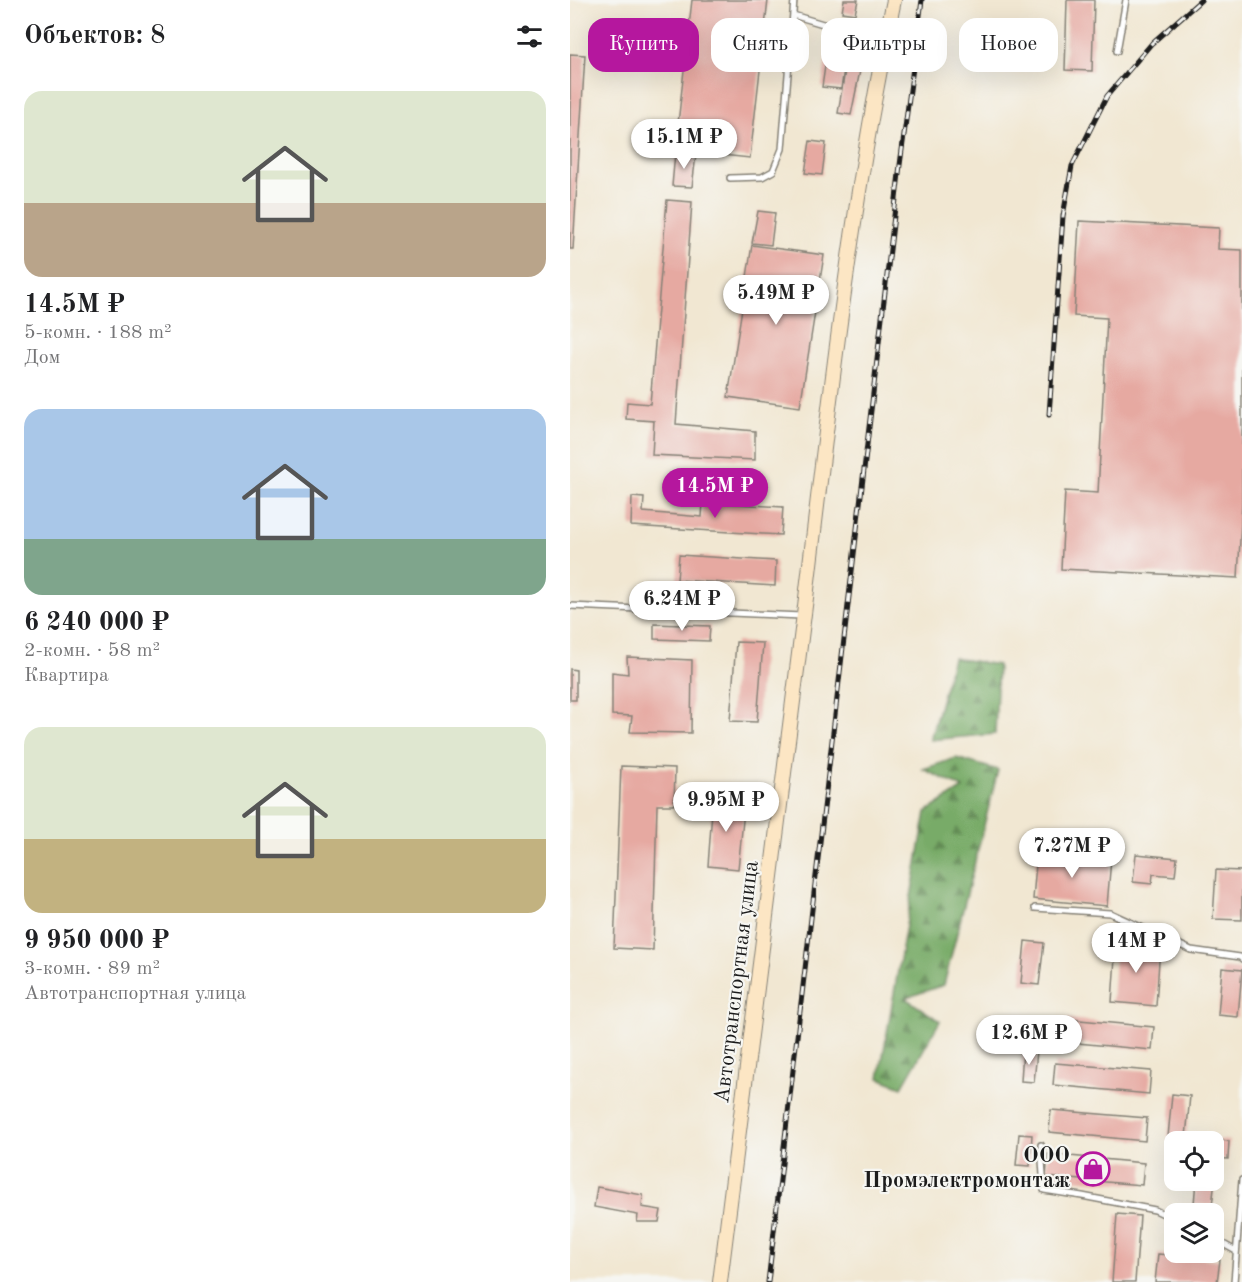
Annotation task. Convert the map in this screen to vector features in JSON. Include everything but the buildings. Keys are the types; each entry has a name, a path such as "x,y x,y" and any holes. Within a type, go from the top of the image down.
{"main road":[{"name":"Автотранспортная улица","path":"890,18 894,0"},
{"name":"Автотранспортная улица","path":"720,1282 828,417 856,206 880,72"}],"lane":[{"path":"730,178 762,177 773,171 782,149 794,0"},
{"path":"1117,51 1126,0"},
{"path":"793,15 821,23"},
{"path":"570,606 804,616"},
{"path":"1035,908 1110,913 1191,950 1242,959"},
{"path":"1041,1145 1044,1190 1155,1209 1164,1214"},
{"path":"1234,1282 1242,1180"},
{"path":"1224,1244 1236,1251"}],"green space":[{"path":"953,658 998,665 995,734 930,740"},
{"path":"956,758 998,770 944,985 905,998 940,1021 902,1087 879,1078 926,812 963,788 923,769"}],"railway":[{"path":"768,1282 900,165 922,0"},
{"path":"1049,415 1063,216 1072,166 1107,96 1152,43 1201,0"}],"place":[{"name":"ООО Промэлектромонтаж","path":"1093,1169"}]}
